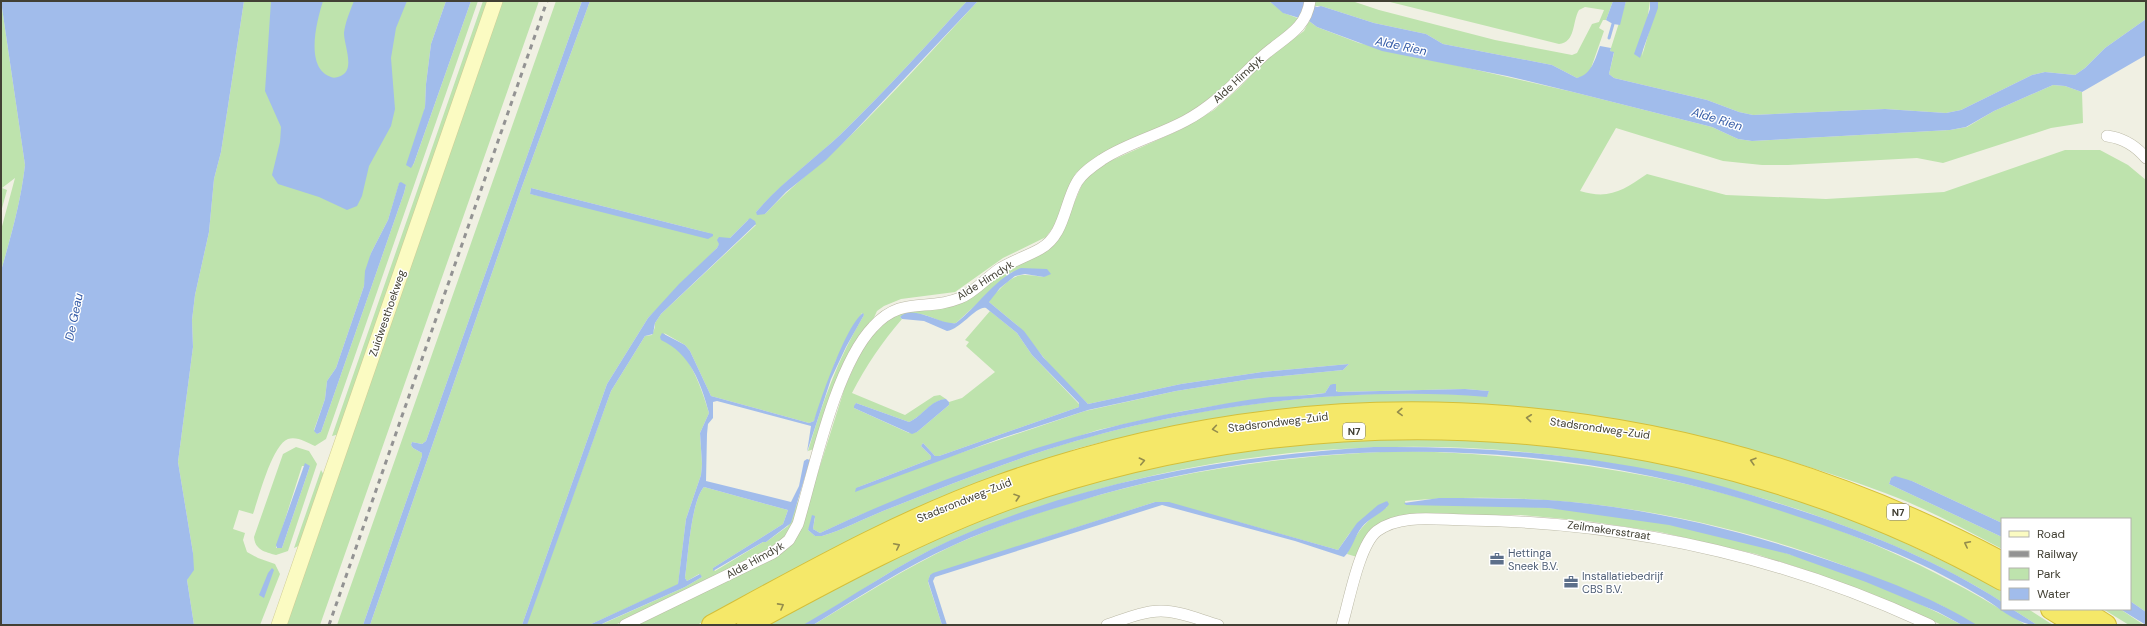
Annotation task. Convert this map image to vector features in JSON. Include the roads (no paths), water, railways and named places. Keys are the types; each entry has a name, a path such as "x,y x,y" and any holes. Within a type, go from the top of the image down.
{"highway":[{"name":"Stadsrondweg-Zuid","path":"712,625 854,548 905,524 1000,484 1126,448 1195,432 1271,420 1404,412 1530,418 1649,434 1706,448 1790,472 1852,493 1924,523 2001,562"},
{"name":"Stadsrondweg-Zuid","path":"747,625 912,539 1008,500 1059,483 1129,464 1197,449 1271,438 1404,429 1460,429 1583,440 1701,463 1783,486 1853,510 1910,534 2001,580"},
{"path":"2053,610 2077,625"},
{"path":"2083,610 2106,625"}],"street":[{"name":"Zuidwesthoekweg","path":"279,625 495,1"},
{"name":"Alde Himdyk","path":"625,625 773,553 789,540 798,524 828,423 844,376 862,341 880,319 898,308 961,298 1000,268 1041,248 1059,229 1077,182 1088,169 1106,158 1164,131 1207,108 1239,80 1264,55 1297,30 1308,9"},
{"path":"2107,136 2119,137 2129,142 2146,158"},
{"name":"Zeilmakersstraat","path":"1342,625 1363,553 1376,532 1388,524 1399,520 1527,521 1586,526 1659,537 1755,559 1798,572 1875,600 1930,625"},
{"path":"1107,625 1145,613 1162,611 1175,613 1218,625"}],"water":[{"name":"De Geau","path":"1,1 244,1 221,152 214,179 209,232 195,295 192,320 193,347 178,462 193,553 194,570 187,580 194,625 1,625 1,271 12,232 25,165"},
{"path":"271,1 323,1 316,31 315,54 318,64 323,72 334,78 345,73 347,69 348,59 344,33 354,1 407,1 396,28 391,58 395,109 391,126 369,166 362,196 357,206 347,210 319,197 278,184 272,175 280,142 281,127 265,91"},
{"path":"446,1 471,1 411,168 406,165 425,107 431,44"},
{"path":"582,1 590,1 520,192 370,625 363,625 422,456 422,453 413,448 411,445 412,442 422,444 426,441"},
{"path":"967,1 978,1 851,135 826,160 786,192 765,214 757,215 756,212 766,201 786,181 841,134 921,52"},
{"name":"Alde Rien","path":"1269,1 1301,1 1317,7 1321,6 1374,23 1426,34 1443,44 1552,65 1577,78 1590,70 1600,46 1611,48 1610,51 1614,52 1609,74 1614,78 1707,100 1739,112 1753,115 1885,109 1946,113 1961,110 2032,75 2045,72 2075,75 2085,68 2105,48 2146,19 2146,55 2082,92 2065,86 2053,85 1994,111 1966,127 1950,130 1752,141 1738,139 1712,127 1573,92 1507,76 1382,51 1317,27 1309,21 1283,13"},
{"path":"1613,1 1626,1 1620,25 1613,24 1606,20"},
{"path":"1650,1 1658,1 1658,8 1640,58 1634,54 1650,9"},
{"path":"401,182 406,185 404,193 321,432 317,434 314,431 325,399 327,381 336,368 364,286 365,271 371,253 388,220 399,183"},
{"path":"531,188 713,234 713,236 708,239 530,194"},
{"path":"750,218 755,221 756,224 661,314 655,323 653,334 645,336 611,391 527,625 522,625 607,384 648,318 679,284 717,248 719,244 717,240 719,237 730,238"},
{"path":"1021,268 1047,269 1051,274 1044,277 1025,274 1015,276 1000,288 989,302 1024,331 1043,357 1088,404 1181,384 1262,372 1349,364 1343,370 1251,379 1176,391 1088,410 999,439 855,492 856,488 931,459 931,456 921,446 923,443 935,456 939,456 1079,407 1079,403 1032,355 1017,333 986,308 978,310 958,326 947,331 924,321 902,319 900,317 905,313 912,312 950,323 956,323 1003,279"},
{"path":"863,313 864,315 846,347 831,379 807,452 811,426 717,401 713,402 713,418 708,424 707,434 706,481 791,502 799,486 804,461 807,459 810,460 791,523 766,542 763,542 713,571 713,568 783,524 788,510 704,487 696,504 693,517 685,578 687,581 700,574 702,577 685,587 600,625 589,625 678,584 686,519 701,475 702,464 700,433 709,413 693,370 680,353 661,340 660,337 662,333 685,345 690,351 711,396 809,423 814,421 828,380 842,346 856,320"},
{"path":"1336,384 1336,391 1338,392 1465,389 1489,391 1487,397 1432,394 1375,394 1317,398 1258,404 1142,424 1087,438 1034,454 977,474 883,511 830,534 815,536 808,530 812,515 815,516 813,529 820,533 863,513 952,477 1091,432 1184,411 1228,403 1271,397 1325,393 1330,385"},
{"path":"946,399 949,402 949,405 917,432 912,434 854,408 856,403 909,422 935,402"},
{"path":"1374,447 1412,447 1524,452 1598,461 1672,474 1739,491 1805,512 1881,540 1931,562 1979,588 2001,601 2001,610 1987,600 1933,570 1885,548 1784,512 1698,487 1610,468 1520,457 1431,452 1341,454 1252,463 1163,479 1076,502 1030,516 969,538 900,573 813,625 803,625 913,559 951,540 1001,519 1105,487 1158,475 1266,457"},
{"path":"305,463 310,466 282,548 277,548 276,545"},
{"path":"1895,476 1912,481 2001,523 2001,537 1889,484 1891,478"},
{"path":"1439,498 1534,499 1586,503 1624,508 1699,523 1773,542 1862,572 1946,607 1977,625 1962,625 1938,612 1866,582 1788,554 1669,525 1548,508 1406,505 1404,503"},
{"path":"1387,501 1389,504 1387,507 1362,527 1344,557 1295,541 1162,505 935,577 933,581 947,625 942,625 928,581 930,575 933,573 1155,502 1169,502 1338,550 1357,523 1378,505"},
{"path":"272,568 274,570 264,598 259,595 268,573"},
{"path":"2131,602 2146,612 2146,625 2122,610 2131,610"},
{"path":"2001,610 2014,610 2037,625 2022,622"}],"waterway":[{"path":"1609,38 1613,24"}],"railway":[{"path":"329,625 547,1"}],"place":[{"name":"Hettinga Sneek B.V.","path":"1497,559"},
{"name":"Installatiebedrijf CBS B.V.","path":"1571,582"}]}
